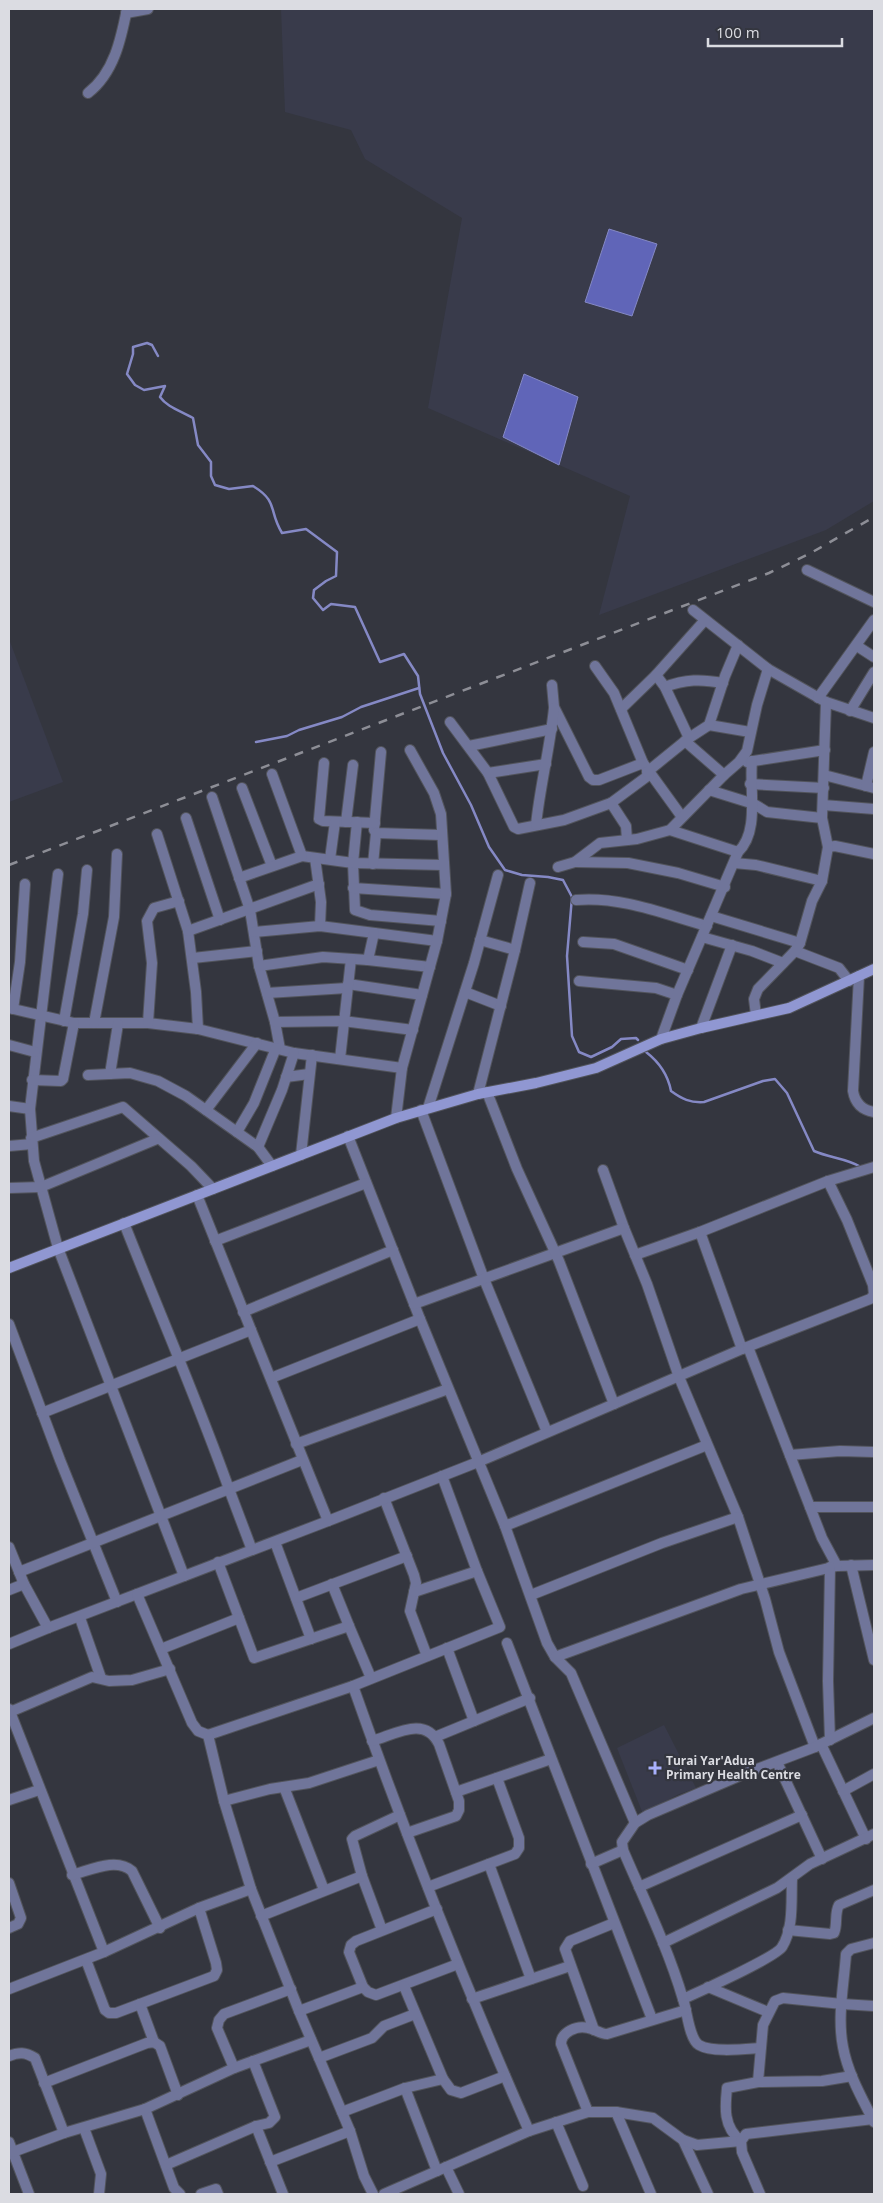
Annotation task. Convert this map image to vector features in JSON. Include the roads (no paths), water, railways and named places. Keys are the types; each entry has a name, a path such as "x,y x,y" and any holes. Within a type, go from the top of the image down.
{"street":[{"path":"88,93 104,78 110,66 126,11 148,9"},
{"path":"807,570 874,602"},
{"path":"693,610 768,669 822,700 874,718"},
{"path":"621,709 705,620"},
{"path":"756,1015 754,999 758,989 798,947 812,901 822,881 828,847 822,818 825,750 822,700 874,620"},
{"path":"450,722 488,773 514,827 522,830 564,820 611,803 646,770 709,725 738,645"},
{"path":"857,646 874,657"},
{"path":"595,666 614,693 646,770 682,817"},
{"path":"670,830 739,762 747,751 750,732 768,669"},
{"path":"850,711 874,672"},
{"path":"656,674 666,687 687,739 724,775"},
{"path":"666,687 680,681 691,680 723,682"},
{"path":"536,826 539,795 552,729 554,707 552,685"},
{"path":"554,707 589,777 593,780 646,770"},
{"path":"709,725 750,732"},
{"path":"469,746 552,729"},
{"path":"396,1118 402,1068 437,941 446,894 441,814 434,793 410,750"},
{"path":"739,762 825,750"},
{"path":"373,864 381,752"},
{"path":"824,775 870,787 874,752"},
{"path":"661,1040 677,995 738,852 743,847 752,821 754,804 750,784 752,761"},
{"path":"324,764 319,819 334,822 352,822 375,828 442,835"},
{"path":"488,773 546,764"},
{"path":"352,765 353,907 360,913 441,921"},
{"path":"272,774 302,856"},
{"path":"750,784 824,788"},
{"path":"242,788 272,866"},
{"path":"710,790 754,804 767,812 822,818"},
{"path":"212,797 250,910 259,966 275,1022 278,1048 254,1103 237,1132"},
{"path":"611,803 626,826 627,840"},
{"path":"823,805 874,809"},
{"path":"186,818 220,920"},
{"path":"330,859 334,822"},
{"path":"575,862 595,845 670,830 738,852"},
{"path":"156,834 188,931 193,958 198,1029"},
{"path":"828,847 835,846 874,854"},
{"path":"94,1023 114,917 117,854"},
{"path":"239,878 302,856 373,864 443,865"},
{"path":"315,858 319,884 320,926"},
{"path":"558,867 575,862 628,863 678,873 725,886"},
{"path":"734,864 756,864 822,881"},
{"path":"32,1080 61,1081 63,1079 87,870"},
{"path":"58,874 32,1080 30,1109 34,1161 58,1248 184,1576"},
{"path":"498,875 465,992 424,1109 484,1279 547,1432"},
{"path":"530,882 483,1093 555,1252 614,1404"},
{"path":"25,884 20,962 11,1008 69,1022 148,1023 198,1029 294,1053 402,1068"},
{"path":"188,931 319,884"},
{"path":"353,888 446,894"},
{"path":"576,900 595,898 626,902 709,921 798,947 838,968 849,981"},
{"path":"148,1023 152,964 147,921 154,908 179,901"},
{"path":"254,932 320,926 437,941"},
{"path":"368,960 374,933"},
{"path":"702,937 732,945 783,963"},
{"path":"480,940 515,950"},
{"path":"583,942 614,944 688,970"},
{"path":"701,1028 732,945"},
{"path":"193,958 257,951"},
{"path":"259,966 324,957 430,967"},
{"path":"340,1059 351,959"},
{"path":"9,1268 396,1118 483,1093 536,1083 596,1068 661,1040 701,1028 789,1008 874,969"},
{"path":"859,976 853,1091 854,1099 858,1105 874,1112"},
{"path":"579,981 656,988 677,995"},
{"path":"267,993 347,986 422,995"},
{"path":"465,992 501,1006"},
{"path":"275,1022 343,1021 413,1030"},
{"path":"110,1074 118,1024"},
{"path":"206,1110 256,1043"},
{"path":"9,1045 35,1052"},
{"path":"258,1147 266,1131 294,1053"},
{"path":"301,1155 312,1055"},
{"path":"88,1075 130,1073 158,1081 186,1096 258,1147 272,1166"},
{"path":"286,1077 309,1074"},
{"path":"9,1106 30,1109"},
{"path":"9,1146 31,1141 122,1107 138,1119 157,1139 191,1166 213,1189"},
{"path":"348,1136 448,1389 505,1526 531,1595 542,1631 555,1657 571,1673 635,1823"},
{"path":"9,1188 41,1188 157,1139"},
{"path":"635,1255 700,1232 828,1181 870,1169"},
{"path":"603,1170 680,1377 738,1517 760,1583 779,1652 843,1791 870,1837 810,1864 792,1879 777,1888 663,1943"},
{"path":"9,1644 478,1462 745,1348 870,1299 874,1294 873,1285 847,1220 828,1181"},
{"path":"215,1241 366,1183"},
{"path":"196,1195 328,1521"},
{"path":"124,1223 178,1360 203,1416 252,1550"},
{"path":"414,1304 624,1228"},
{"path":"700,1232 833,1566 828,1681 822,1744"},
{"path":"243,1312 393,1250"},
{"path":"271,1378 420,1319"},
{"path":"9,1324 117,1602"},
{"path":"42,1413 251,1330"},
{"path":"296,1444 448,1389"},
{"path":"505,1526 707,1444"},
{"path":"790,1455 840,1451 874,1452"},
{"path":"19,1572 302,1460"},
{"path":"137,1594 192,1723 198,1731 208,1735 353,1686 500,1627 476,1572 442,1476"},
{"path":"384,1498 416,1583 409,1606 427,1656"},
{"path":"810,1507 874,1508"},
{"path":"531,1595 662,1543 738,1517"},
{"path":"275,1542 311,1639"},
{"path":"9,1547 24,1584 48,1628"},
{"path":"296,1598 407,1556"},
{"path":"218,1562 254,1658 349,1626"},
{"path":"851,1565 869,1622 874,1660"},
{"path":"555,1657 760,1583 833,1566 874,1565"},
{"path":"414,1592 476,1572"},
{"path":"9,1590 24,1584"},
{"path":"332,1584 371,1678"},
{"path":"80,1618 101,1678"},
{"path":"161,1649 240,1618"},
{"path":"507,1642 652,2019"},
{"path":"446,1648 474,1722"},
{"path":"104,1952 39,1790 13,1731 9,1710 92,1677 109,1680 132,1680 170,1669"},
{"path":"353,1686 379,1760 458,1964 529,2131"},
{"path":"435,1737 530,1698"},
{"path":"760,2048 713,2048 699,2045 693,2039 684,2005 663,1943 622,1842 635,1823 663,1808 822,1744 874,1718"},
{"path":"372,1741 418,1727 428,1730 435,1737 456,1792 459,1810 456,1816 407,1833"},
{"path":"208,1735 224,1801 251,1889 299,2011 350,2131 364,2176 373,2194"},
{"path":"456,1792 551,1759"},
{"path":"224,1801 270,1789 310,1783 379,1760"},
{"path":"777,1762 822,1859"},
{"path":"843,1791 874,1774"},
{"path":"428,1887 515,1854 519,1848 519,1838 497,1778"},
{"path":"284,1787 324,1890"},
{"path":"9,1800 39,1790"},
{"path":"382,1930 362,1876 352,1839 400,1815"},
{"path":"639,1887 802,1815"},
{"path":"591,1864 624,1850"},
{"path":"72,1875 116,1863 125,1865 132,1871 160,1928"},
{"path":"488,1864 531,1980"},
{"path":"262,1916 362,1876"},
{"path":"588,2112 561,2044 561,2038 565,2032 586,2027 601,2034 607,2034 652,2019 684,2005 708,1987 777,1952 782,1947 788,1930 792,1879"},
{"path":"9,1883 21,1918 18,1924 9,1928"},
{"path":"9,1989 86,1960 160,1928 198,1908 251,1889"},
{"path":"788,1930 834,1933 836,1911 839,1905 874,1890"},
{"path":"86,1960 105,2010 109,2013 116,2013 214,1976 217,1970 216,1963 198,1908"},
{"path":"437,1909 356,1940 351,1945 349,1952 363,1987 368,1992 376,1995 458,1964"},
{"path":"594,2030 565,1949 567,1944 614,1923"},
{"path":"388,2194 529,2131 588,2112 616,2112 653,2118 683,2140 697,2144 740,2141 746,2134 873,2118 852,2076 843,2047 841,2025 846,1954 852,1949 874,1944"},
{"path":"472,1999 570,1966"},
{"path":"404,1986 443,2079 451,2090 461,2093 505,2076"},
{"path":"299,2011 363,1987"},
{"path":"708,1987 768,2012"},
{"path":"234,2068 217,2028 219,2020 224,2014 291,1989"},
{"path":"758,2082 763,2025 768,2012 779,1998 874,2007"},
{"path":"140,2004 154,2042 160,2046 178,2095"},
{"path":"319,2058 372,2038 384,2026 415,2014"},
{"path":"13,2152 64,2133 145,2109 234,2068 312,2040"},
{"path":"44,2083 147,2043 154,2042"},
{"path":"9,2056 19,2052 27,2053 34,2058 64,2133"},
{"path":"166,2165 256,2126 269,2123 276,2116 253,2061"},
{"path":"760,2194 742,2152 740,2141 735,2136 728,2122 724,2109 727,2088 758,2082 822,2081 852,2076"},
{"path":"342,2112 406,2088 443,2079"},
{"path":"406,2088 442,2169 459,2194"},
{"path":"145,2109 174,2188 180,2194"},
{"path":"616,2112 650,2194"},
{"path":"556,2122 583,2186"},
{"path":"256,2126 283,2194"},
{"path":"84,2128 101,2174 97,2194"},
{"path":"270,2162 350,2131"},
{"path":"683,2140 708,2194"},
{"path":"9,2142 29,2194"},
{"path":"201,2194 216,2189 218,2194"}],"water":[{"path":"609,229 657,244 632,316 585,302"},
{"path":"524,374 578,397 559,465 503,437"}],"waterway":[{"path":"158,356 152,345 147,343 133,347 133,354 127,374 135,385 144,390 165,386 160,397 170,406 193,418 198,445 211,462 211,476 215,485 229,489 253,486 267,497 282,533 306,529 337,552 336,576 314,590 313,598 323,610 331,604 355,607 380,662 404,654 418,676 420,694 443,753 471,805 489,847 505,870 522,875 563,880 572,897 567,956 572,1036 579,1052 591,1057 612,1047 621,1039 636,1038 638,1040"},
{"path":"256,742 287,736 299,730 342,717 361,707 419,688"},
{"path":"646,1052 662,1069 671,1091 690,1101 704,1102 763,1081 775,1079 787,1093 814,1151 861,1167"}],"railway":[{"path":"9,865 769,573 809,554 874,517"}],"place":[{"name":"Turai Yar'Adua Primary Health Centre","path":"655,1768"}]}
